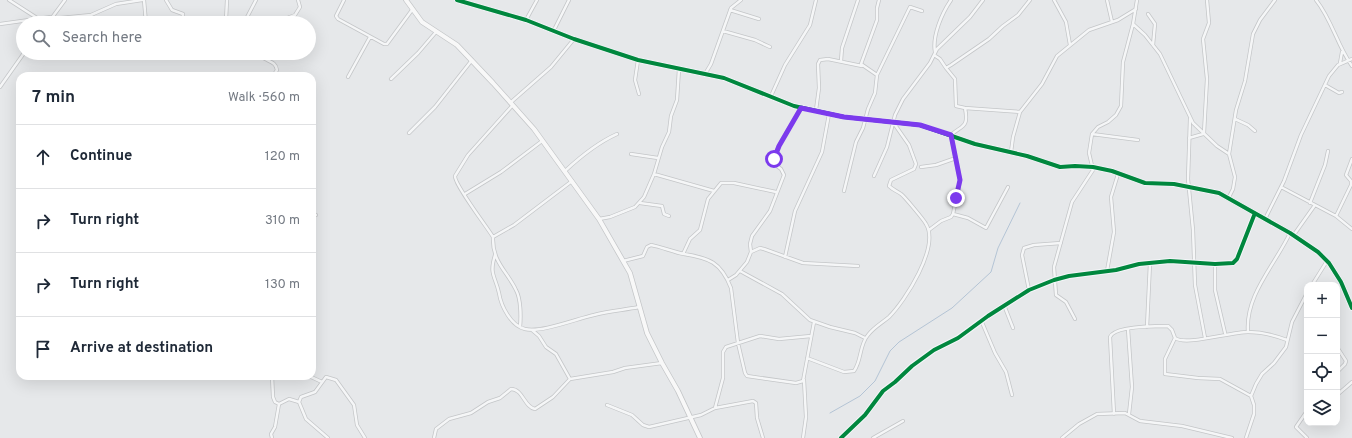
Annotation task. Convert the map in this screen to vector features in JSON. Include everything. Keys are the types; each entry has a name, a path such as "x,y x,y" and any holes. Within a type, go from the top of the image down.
{"street":[{"path":"8,0 32,16"},
{"path":"53,16 65,0"},
{"path":"113,0 116,4"},
{"path":"78,16 91,15 116,4 143,0 145,16"},
{"path":"166,0 172,10 183,14 183,16"},
{"path":"226,16 227,0"},
{"path":"248,16 256,0"},
{"path":"292,16 300,7 298,0"},
{"path":"344,0 336,17 384,44 387,44 412,10"},
{"path":"406,0 422,22 448,38 472,60 542,141 599,218 632,279 647,333 691,416 700,438"},
{"path":"457,0 526,20 574,39 638,60 705,74 742,84 801,108 829,114 920,125 974,144 1011,152 1060,167 1093,167 1145,183 1188,186 1229,197 1318,252 1341,282 1349,296 1352,308"},
{"path":"526,20 537,0"},
{"path":"554,30 569,0"},
{"path":"705,74 730,10 734,4 741,0"},
{"path":"771,97 784,65 810,25 816,0"},
{"path":"841,61 842,48 858,0"},
{"path":"862,66 863,56 877,20 879,0"},
{"path":"951,0 943,14 937,35 935,53 955,80 956,106 1020,112"},
{"path":"874,176 887,147 893,121 903,98 928,66 935,53 970,17 983,0"},
{"path":"946,68 990,39 1003,26 1018,15 1030,0"},
{"path":"1054,0 1066,22 1070,45"},
{"path":"1107,0 1112,22"},
{"path":"1075,319 1066,302 1056,295 1054,267 1072,202 1092,173 1093,167 1089,153 1092,134 1094,130 1108,122 1119,110 1122,96 1123,62 1133,24 1137,0"},
{"path":"1204,134 1207,79 1203,39 1209,23 1207,0"},
{"path":"1229,197 1233,189 1234,177 1229,154 1235,119 1245,81 1253,34 1260,20 1274,0"},
{"path":"1316,0 1334,28 1342,52 1352,66"},
{"path":"844,191 856,142 863,128 875,93 877,74 910,7 922,11"},
{"path":"1011,152 1013,137 1020,112 1042,84 1053,61 1089,30 1112,22 1136,9"},
{"path":"730,10 759,19"},
{"path":"1148,14 1155,24 1153,45"},
{"path":"0,24 16,22"},
{"path":"1133,24 1160,54 1190,119 1217,146 1229,154"},
{"path":"723,31 755,40 770,47"},
{"path":"391,79 437,32"},
{"path":"348,77 370,37"},
{"path":"520,328 518,294 499,266 495,255 493,237 477,216 465,194 455,180 457,172 468,155 511,105 551,67 574,39"},
{"path":"1340,64 1342,52"},
{"path":"816,111 819,88 818,62 824,58 862,66 877,74"},
{"path":"1264,219 1282,187 1301,135 1325,85 1335,68 1352,59"},
{"path":"0,87 19,60"},
{"path":"267,60 273,62 277,67 276,72"},
{"path":"409,133 435,107 472,60"},
{"path":"638,60 635,80 639,94"},
{"path":"599,218 610,217 635,207 640,203 654,174 658,158 670,132 671,116 677,100 679,69"},
{"path":"1325,85 1339,93 1342,92"},
{"path":"728,280 740,271 747,262 751,252 750,244 752,236 770,211 776,192 784,176 781,169 774,164 774,159 779,146 801,108"},
{"path":"951,135 962,129 965,125 965,108"},
{"path":"785,257 795,211 822,152 829,114"},
{"path":"1190,119 1188,186 1191,200 1196,299 1205,338"},
{"path":"1235,119 1248,125 1255,131"},
{"path":"807,358 844,372 851,372 858,365 865,338 874,328 890,316 909,291 925,258 929,230 926,224 902,195 889,186 891,180 914,169 916,164 909,145 893,121"},
{"path":"565,171 578,159 607,138 617,134"},
{"path":"1092,134 1138,140"},
{"path":"1189,138 1204,134"},
{"path":"929,230 941,221 951,218 953,214 960,180 951,135"},
{"path":"465,194 501,172 542,141"},
{"path":"1310,203 1325,165 1328,151"},
{"path":"631,154 658,158"},
{"path":"921,167 936,165 956,158"},
{"path":"1336,216 1351,185 1351,181 1346,175 1352,159"},
{"path":"654,174 714,191"},
{"path":"1107,271 1114,232 1111,197 1118,174"},
{"path":"493,237 514,225 572,181"},
{"path":"683,254 690,239 699,232 708,199 721,183 726,182 776,192"},
{"path":"953,214 968,218 986,228 1008,187"},
{"path":"1282,187 1336,216 1352,229"},
{"path":"640,203 662,206 664,214 669,216"},
{"path":"1248,332 1249,310 1261,282 1292,235 1315,205"},
{"path":"842,438 864,415 883,391 896,382 912,366 934,350 958,338 981,320 1029,290 1054,280 1078,274 1170,261 1215,264 1235,261 1255,213"},
{"path":"1029,290 1022,255 1024,248 1034,245 1061,243"},
{"path":"623,262 643,256 647,247 651,245 683,254 703,257 713,262 728,280 732,296 738,343 747,376 796,383 804,380"},
{"path":"751,252 760,248 803,263 858,266"},
{"path":"495,255 492,271 499,297 508,315 520,328 532,330 596,314 640,307"},
{"path":"1314,282 1326,261"},
{"path":"1147,327 1150,264"},
{"path":"1215,264 1215,290 1225,333"},
{"path":"740,271 782,294 805,317 814,322 855,333 865,338"},
{"path":"1246,438 1254,410 1251,396 1262,374 1283,353 1286,347 1294,315 1304,298"},
{"path":"1004,305 1013,328"},
{"path":"981,320 995,353 1006,372 1012,395"},
{"path":"803,438 806,417 804,380 814,322"},
{"path":"1114,414 1110,338 1117,331 1168,326 1172,330 1175,338 1180,341 1205,338 1225,333 1248,332 1275,335 1287,340"},
{"path":"1128,329 1132,387 1129,414"},
{"path":"532,330 539,336 542,344 556,354 570,379"},
{"path":"715,408 723,378 724,349 760,336 779,339 811,336"},
{"path":"1175,338 1165,359 1165,374 1220,379 1251,396"},
{"path":"1340,352 1346,361 1340,369"},
{"path":"434,438 436,428 449,420 471,413 483,404 500,398 511,389 518,391 530,407 535,409 553,397 570,379 613,372 626,368 662,363"},
{"path":"298,402 301,397 315,392 322,382 328,377 336,380 354,405 357,424 365,438"},
{"path":"316,379 322,382"},
{"path":"272,380 273,400 279,404"},
{"path":"1340,392 1352,382"},
{"path":"279,404 289,399 298,402 306,419 328,438"},
{"path":"607,405 632,415 643,425 649,427 715,408 755,401 763,438"},
{"path":"272,438 271,434 275,427 279,404"},
{"path":"1062,438 1079,424 1097,414 1129,414 1140,422 1182,426 1232,438"},
{"path":"1304,415 1296,427 1307,438"},
{"path":"873,438 904,421"}],"waterway":[{"path":"830,413 860,396 875,381 890,351 899,342 952,308 991,272 998,248 1020,203"}],"cycle path":[{"path":"457,0 526,20 574,39 638,60 724,78 794,106 844,117 920,125 975,144 1027,156 1060,167 1093,167 1112,171 1145,183 1174,184 1219,193 1290,233 1318,252 1329,263 1341,282 1352,308"},
{"path":"841,438 865,415 883,391 912,366 934,350 958,338 988,316 1029,290 1069,276 1116,270 1139,264 1170,261 1215,264 1233,263 1237,259 1255,213"}],"route":[{"path":"774,159 783,138 794,122 801,108 844,117 920,125 951,135 960,180 956,198"}]}
